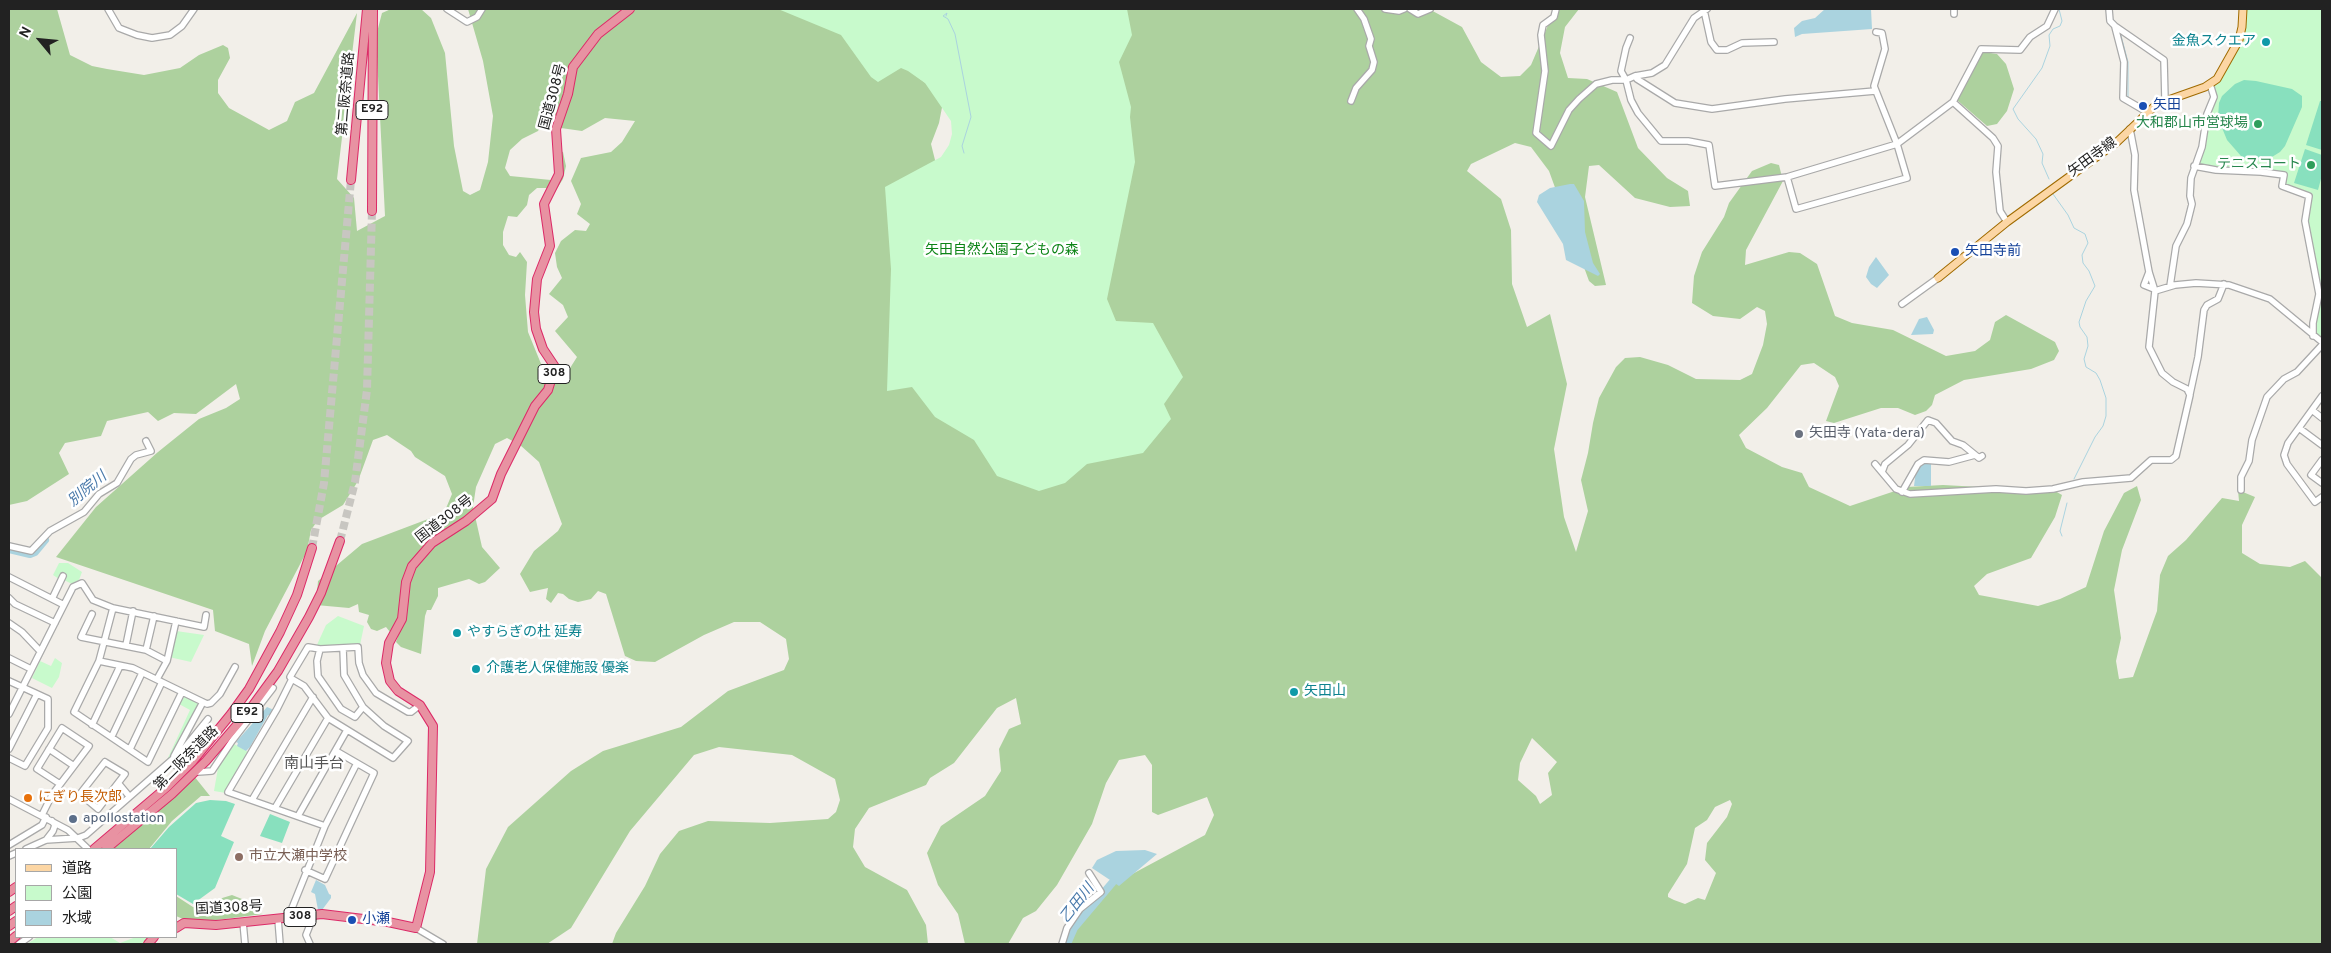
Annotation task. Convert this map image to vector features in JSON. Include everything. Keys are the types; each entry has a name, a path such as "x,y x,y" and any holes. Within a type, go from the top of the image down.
{"highway":[{"name":"第二阪奈道路","path":"351,180 367,9"},
{"name":"第二阪奈道路","path":"372,211 373,9"},
{"name":"国道308号","path":"180,922 207,925 314,915 339,915 416,928 430,872 433,726 420,705 392,685 386,668 389,643 403,615 408,576 416,561 429,545 466,521 492,499 501,474 535,406 548,390 555,367 543,349 536,329 534,312 538,274 550,250 544,204 559,174 556,129 568,94 573,67 598,34 630,9"},
{"name":"第二阪奈道路","path":"99,848 199,768 248,712 278,671 309,618 340,541"},
{"name":"第二阪奈道路","path":"99,848 174,781 203,750 232,714 253,682 280,632 297,595 312,548"}],"main road":[{"path":"2210,84 2220,75 2239,40 2243,9"},
{"name":"矢田寺線","path":"1938,278 2006,222 2117,142 2147,112 2165,100 2210,84"}],"street":[{"path":"108,9 119,28 152,38 170,35 182,26 194,9"},
{"path":"447,9 467,22 477,18 482,9"},
{"path":"1351,101 1356,88 1372,70 1374,62 1369,46 1371,39 1357,9"},
{"path":"1385,9 1392,11 1404,9"},
{"path":"1410,9 1418,14 1430,9"},
{"path":"1556,9 1554,17 1544,25 1542,35 1546,71 1536,133 1551,146 1569,110 1596,84 1612,80 1626,80 1652,72 1665,65 1694,18 1706,9 1711,42 1717,50 1727,50 1742,43 1774,42"},
{"path":"2108,9 2110,21 2164,60 2165,100"},
{"path":"1630,38 1621,71 1638,114 1661,141 1688,141 1710,145 1715,186 1787,177 1897,144 1953,102 1981,49 2020,50 2030,37 2047,26 2053,10"},
{"path":"2118,28 2124,62 2123,98 2147,112"},
{"path":"1787,177 1796,209 1907,178 1897,144 1875,91 1874,86 1884,49 1882,33 1876,32"},
{"path":"1635,76 1675,103 1712,108 1875,91"},
{"path":"2170,286 2176,246 2189,217 2192,204 2190,196 2191,178 2202,147 2207,114 2214,97 2210,84"},
{"path":"1953,102 1993,138 1998,146 1996,172 2000,211 2006,222"},
{"path":"2130,129 2135,154 2134,190 2149,272 2155,290 2149,347 2162,373 2187,389 2190,394"},
{"path":"2194,166 2216,170 2284,175 2282,186 2309,196 2305,222 2320,294 2313,323 2313,336"},
{"path":"1902,304 1938,278"},
{"path":"2155,290 2196,283 2224,284 2270,300 2322,344 2295,374 2284,379 2267,397 2252,440 2249,461 2242,474 2241,490"},
{"path":"1875,464 1902,492 1910,494 1996,489 2026,491 2053,489 2083,482 2131,478 2151,460 2171,460 2176,456 2190,394 2199,353 2204,310 2207,304 2218,299 2224,284"},
{"path":"2322,396 2285,447 2286,461 2315,502 2322,497"},
{"path":"2312,410 2322,418"},
{"path":"1882,472 1885,464 1908,445 1928,420 1936,423 1952,441 1963,445 1979,456 1949,462 1924,460 1918,464 1902,492"},
{"path":"2298,428 2322,445"},
{"path":"9,546 32,551 50,531 84,512 99,494 117,483 136,455 151,451 146,441"},
{"path":"2322,460 2311,475 2322,483"},
{"path":"52,599 63,576"},
{"path":"9,578 64,605"},
{"path":"9,712 73,586 82,583 93,600 113,608 204,628 206,615"},
{"path":"9,598 15,604 55,624"},
{"path":"113,608 99,661 74,712 148,762 182,692"},
{"path":"126,646 133,611"},
{"path":"92,614 81,637 146,650 167,661"},
{"path":"146,650 154,616"},
{"path":"130,749 160,681 167,661 176,621"},
{"path":"9,623 22,632 40,651"},
{"path":"325,826 228,792 278,709 292,679 290,677 308,647 320,650 358,647 359,663 363,675 376,693 408,712 411,712 420,705"},
{"path":"292,679 304,686 328,718 393,758 408,741 384,726 363,707 344,676 343,648"},
{"path":"320,650 316,661 318,676 341,709 355,717 363,707"},
{"path":"9,658 31,669"},
{"path":"99,661 133,668 207,704 216,700 235,667"},
{"path":"92,725 120,666"},
{"path":"112,736 142,672"},
{"path":"9,680 48,699 48,728 25,766 9,758"},
{"path":"198,772 212,771 232,741 273,688"},
{"path":"9,749 36,694"},
{"path":"252,800 313,697"},
{"path":"171,761 202,702"},
{"path":"28,848 46,840 78,838 86,835 171,761 197,735 208,718"},
{"path":"275,808 328,718"},
{"path":"9,845 42,825 60,784 89,746 62,728 37,769 60,784"},
{"path":"298,816 348,730"},
{"path":"49,749 74,766"},
{"path":"306,870 325,879 374,773 336,750"},
{"path":"171,761 179,767"},
{"path":"105,762 125,774 119,784 98,810 80,795 105,762"},
{"path":"288,918 325,826 357,762"},
{"path":"119,784 130,796"},
{"path":"9,799 46,818 78,838 87,848"},
{"path":"46,818 54,826 53,831 46,840"},
{"path":"1062,944 1067,928 1080,909 1101,892 1089,873"},
{"path":"310,944 306,935 314,915"},
{"path":"278,919 280,944"},
{"path":"244,922 245,944"},
{"path":"416,928 443,944"}],"green space":[{"path":"9,9 57,9 70,55 92,66 107,69 144,75 180,68 199,55 223,45 228,48 230,58 218,80 218,93 229,108 269,130 287,121 295,102 314,93 357,13 337,179 354,198 357,231 385,216 376,36 382,13 391,9 421,9 431,18 445,53 454,146 463,191 470,195 480,190 488,162 493,116 483,61 468,9 832,9 852,27 944,97 939,123 931,144 936,164 1113,9 1429,9 1462,27 1481,62 1501,77 1520,76 1531,65 1555,9 1579,9 1565,27 1560,53 1568,78 1587,79 1617,92 1638,148 1667,178 1688,191 1690,206 1670,207 1635,198 1599,165 1589,166 1585,197 1606,285 1595,286 1589,281 1549,171 1531,147 1515,143 1471,164 1467,171 1501,199 1511,230 1512,284 1527,327 1550,314 1567,384 1554,449 1564,517 1576,552 1588,511 1581,480 1593,423 1599,398 1616,367 1625,358 1640,357 1668,365 1696,379 1740,380 1752,374 1763,345 1767,324 1765,311 1757,307 1740,319 1713,316 1692,303 1694,276 1702,252 1724,217 1729,203 1752,171 1771,163 1779,165 1783,181 1746,250 1745,265 1789,252 1800,253 1817,264 1835,316 1852,323 1893,330 1946,356 1975,351 1990,340 1995,322 2006,315 2055,342 2059,351 2054,360 2031,369 1964,380 1935,395 1932,405 1926,411 1915,415 1898,408 1881,408 1834,423 1826,421 1839,386 1835,377 1814,363 1801,365 1767,408 1739,435 1746,448 1782,467 1802,473 1809,487 1850,506 1907,487 1943,485 2055,491 2062,495 2055,517 2031,558 1987,574 1974,586 1979,595 2038,606 2060,599 2086,587 2104,531 2124,493 2137,486 2141,500 2122,550 2114,590 2121,638 2116,661 2119,679 2133,677 2157,611 2160,575 2168,556 2186,540 2222,498 2239,501 2238,490 2255,497 2242,525 2242,553 2260,564 2290,567 2305,561 2322,578 2322,944 1062,944 1080,909 1108,887 1205,835 1214,815 1207,797 1158,815 1152,812 1152,765 1145,755 1119,760 1106,783 1092,824 1057,885 1036,911 1023,918 1008,944 965,944 958,914 938,885 927,853 941,826 985,796 1001,771 999,749 1009,729 1021,724 1016,698 997,708 954,763 930,778 926,785 869,808 855,829 853,847 865,867 907,890 926,925 928,944 612,944 616,933 645,886 660,854 679,831 708,821 770,823 828,819 836,812 840,800 835,779 792,755 719,747 694,755 630,831 571,928 547,944 477,944 486,869 508,827 571,771 603,751 681,727 728,691 784,670 789,659 786,639 760,622 734,622 704,635 655,662 636,661 625,656 606,594 598,591 591,599 578,602 558,593 551,603 546,599 548,588 530,592 520,574 534,551 558,531 562,524 539,462 520,445 507,438 495,444 476,487 473,507 482,547 500,568 485,582 479,584 469,579 438,588 438,596 431,610 427,610 425,616 421,654 401,647 396,642 401,628 390,632 386,627 377,631 371,629 367,622 369,615 359,612 358,604 349,608 316,605 318,581 362,544 444,513 452,494 445,476 415,457 411,451 387,435 373,440 358,481 343,505 318,520 311,530 307,551 265,631 252,666 249,644 215,631 213,610 56,557 96,507 158,452 199,419 226,408 240,399 236,384 196,414 174,413 158,421 148,412 107,421 101,436 65,443 59,453 69,474 27,501 9,505","holes":["554,112 561,128 582,131 605,118 635,121 622,142 611,152 581,158 571,181 581,204 577,214 590,224 586,231 575,230 561,241 555,253 557,267 562,278 549,294 563,305 568,317 555,331 577,357 560,384 546,376 528,332 525,295 527,262 520,252 516,257 509,255 503,245 503,232 508,216 517,217 527,205 529,195 537,188 547,188 543,200 548,203 563,179 566,166 563,152 554,149 556,175 551,180 510,176 505,168 510,150 522,139 538,131 547,115","1532,738 1557,762 1548,773 1552,795 1540,804 1536,796 1518,780 1520,763","1730,800 1732,804 1727,817 1707,843 1705,860 1716,873 1705,900 1698,898 1685,904 1674,900 1668,897 1668,894 1687,864 1695,828 1707,820 1715,807"]},
{"name":"矢田自然公園子どもの森","path":"778,9 1127,9 1132,35 1119,62 1131,107 1130,117 1135,162 1107,299 1116,321 1153,323 1183,377 1164,404 1171,419 1143,453 1087,464 1065,483 1039,491 997,476 974,440 935,417 912,387 887,391 891,269 885,187 941,157 949,145 952,134 951,121 925,83 908,71 901,68 878,82 871,77 841,35"},
{"path":"2246,9 2322,9 2322,339 2317,337 2320,290 2306,216 2309,194 2283,185 2285,174 2260,169 2234,170 2196,164 2216,95 2214,85 2223,77 2240,45 2246,27"},
{"path":"1983,52 1997,54 2006,64 2014,89 2007,111 1997,124 1987,126 1957,100"},
{"name":"大和郡山市営球場","path":"2244,80 2292,89 2302,96 2302,107 2285,146 2280,152 2267,160 2248,159 2241,156 2227,140 2218,118 2219,103 2222,96 2235,84"},
{"name":"テニスコート","path":"2320,101 2322,101 2322,150 2306,145"},
{"name":"テニスコート","path":"2305,149 2322,155 2322,175 2318,190 2294,183"},
{"path":"59,563 68,563 82,572 79,580 72,584 64,580 66,577 62,574 59,579 53,575"},
{"path":"338,616 364,626 360,645 316,647 326,625"},
{"path":"176,631 204,635 191,662 169,657"},
{"path":"55,658 62,663 59,677 52,688 32,678 40,661 51,666"},
{"path":"185,696 199,704 171,757 167,760 190,710 179,704"},
{"path":"234,744 250,753 226,793 214,791 218,768"},
{"path":"194,776 210,796 201,796 172,821 150,848 113,848"},
{"path":"210,800 226,801 235,804 221,836 234,842 215,888 193,904 178,895 178,848 151,848 169,827 196,803"},
{"path":"270,814 290,822 282,843 260,836"},
{"path":"232,895 247,901 254,913 263,914 209,921 178,917 178,897 193,907"},
{"path":"36,938 112,938 120,943 133,938 149,939 145,944 27,944"}],"water":[{"path":"1825,9 1871,9 1872,29 1802,34 1795,37 1794,28 1802,21 1815,18"},
{"path":"1574,184 1584,201 1585,232 1593,263 1600,274 1598,276 1566,260 1563,244 1537,202 1539,195 1550,188"},
{"path":"1876,257 1889,275 1877,288 1866,277 1869,267"},
{"path":"1927,317 1934,330 1933,334 1911,335 1919,319"},
{"path":"1922,463 1931,463 1931,486 1914,486 1916,470"},
{"path":"267,707 274,710 271,716 268,715 250,747 246,751 237,746 238,743 236,742"},
{"path":"1145,850 1157,854 1119,886 1092,868 1097,860 1116,851"},
{"path":"316,880 325,885 331,895 331,898 322,910 318,910 315,894 311,892"}],"waterway":[{"path":"2049,179 2042,163 2043,154 2036,139 2018,119 2013,109 2042,68 2050,46 2049,35 2053,29 2060,26 2062,21 2059,9"},
{"path":"2112,9 2112,14"},
{"path":"946,16 947,13 943,16 948,19 955,34 971,117 962,146 964,153"},
{"path":"2112,18 2117,24"},
{"path":"2120,32 2128,62 2128,99"},
{"path":"2053,194 2068,215 2074,228 2085,234 2088,243 2082,255 2083,263 2089,271 2095,286 2086,301 2079,322 2087,337 2088,346 2084,359 2086,367 2096,373 2106,398 2106,416 2103,426 2095,437 2074,479"},
{"path":"2062,536 2060,531 2067,503"},
{"name":"別院川","path":"9,549 30,554 35,552 45,540"},
{"name":"乙田川","path":"1067,944 1074,928 1112,883"}],"tunnel":[{"path":"312,548 324,483 351,180"},
{"path":"340,541 355,482 367,390 372,211"}],"place":[{"name":"金魚スクエア","path":"2266,42"},
{"name":"矢田","path":"2143,106"},
{"name":"大和郡山市営球場","path":"2258,124"},
{"name":"テニスコート","path":"2311,165"},
{"name":"矢田寺前","path":"1955,252"},
{"name":"矢田寺 (Yata-dera)","path":"1799,434"},
{"name":"やすらぎの杜 延寿","path":"457,633"},
{"name":"介護老人保健施設 優楽","path":"476,669"},
{"name":"矢田山","path":"1294,692"},
{"name":"にぎり長次郎","path":"28,798"},
{"name":"apollostation","path":"73,819"},
{"name":"市立大瀬中学校","path":"239,857"},
{"name":"小瀬","path":"352,920"}],"district":[{"name":"南山手台","path":"314,765"}]}
